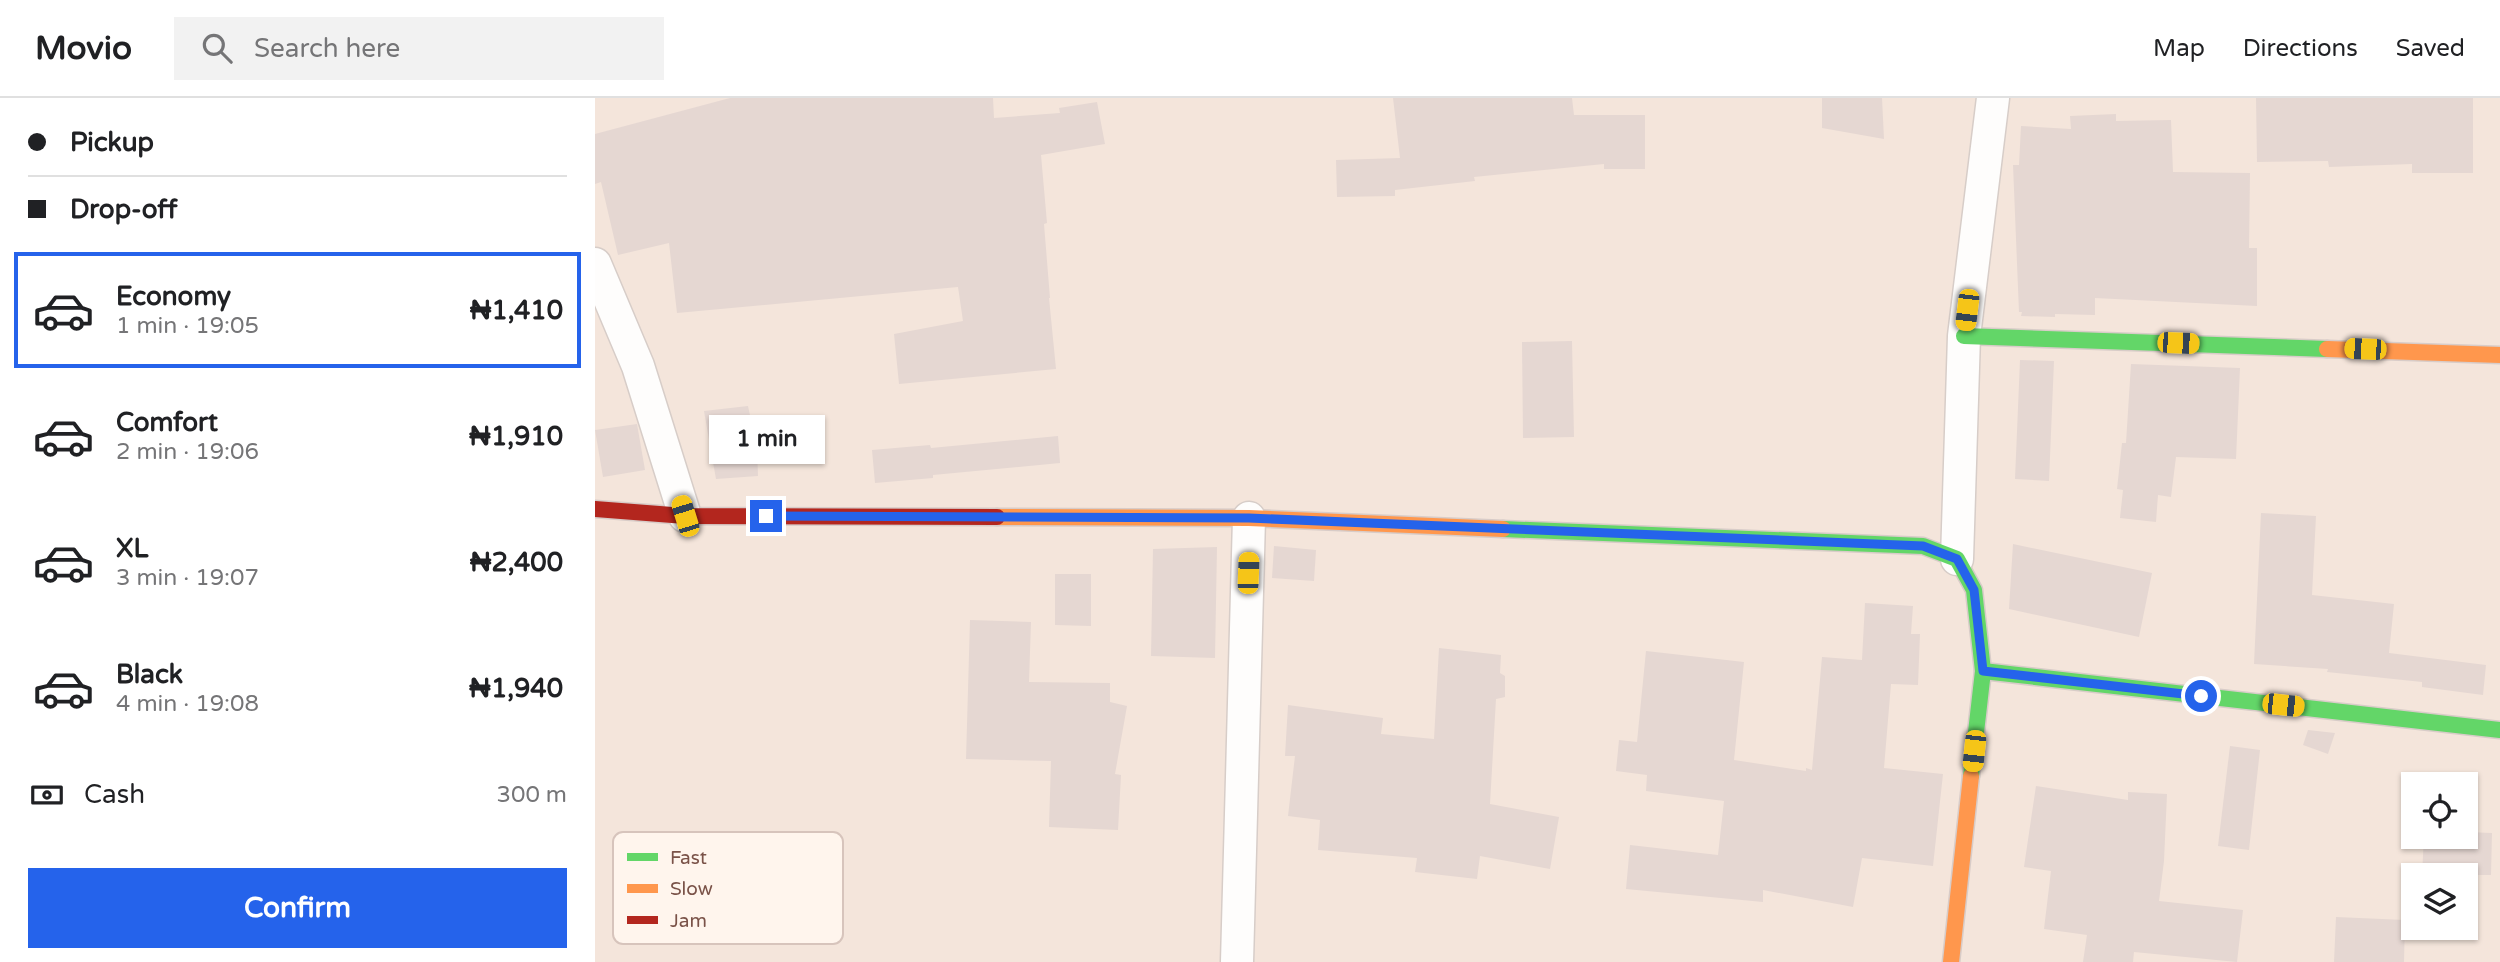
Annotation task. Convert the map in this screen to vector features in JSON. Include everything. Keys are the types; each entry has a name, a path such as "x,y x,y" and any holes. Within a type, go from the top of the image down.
{"street":[{"path":"1951,962 1983,671 1974,590 1957,559 1964,337 1993,98"},
{"path":"595,264 638,366 685,516"},
{"path":"1964,337 2500,355"},
{"path":"595,509 685,516 1249,518 1923,546 1957,559"},
{"path":"1237,962 1249,518"},
{"path":"1983,671 2500,730"}],"shaded area":[{"path":"595,98 2500,98 2500,962 595,962"}],"building":[{"path":"730,98 993,98 994,118 1060,113 1059,108 1097,102 1105,144 1041,155 1056,369 899,384 894,334 963,321 958,287 677,313 669,243 618,255 601,182 595,184 595,134"},
{"path":"1393,98 1572,98 1574,115 1645,115 1645,169 1604,169 1604,164 1474,177 1475,181 1395,190 1395,196 1337,197 1336,160 1400,158"},
{"path":"1822,98 1882,98 1884,139 1822,128"},
{"path":"2256,98 2473,98 2473,173 2412,173 2412,164 2329,167 2328,161 2257,162"},
{"path":"2116,114 2116,121 2171,120 2173,172 2250,173 2249,248 2257,248 2257,306 2095,298 2095,315 2021,316 2013,165 2019,165 2021,126 2071,129 2070,116"},
{"path":"1572,341 1574,437 1523,438 1522,342"},
{"path":"2020,360 2054,361 2049,481 2015,479"},
{"path":"2131,364 2240,368 2236,459 2176,457 2171,497 2158,495 2156,522 2120,518 2123,490 2117,489 2122,443 2126,443"},
{"path":"748,406 757,448 758,476 716,479 704,411"},
{"path":"637,424 645,470 603,477 595,430"},
{"path":"1058,436 1060,463 875,483 872,450 930,445 931,448"},
{"path":"2261,513 2316,516 2312,595 2394,604 2389,653 2486,665 2483,695 2422,687 2422,682 2327,672 2328,669 2254,664"},
{"path":"2013,544 2152,573 2139,637 2009,609"},
{"path":"1274,546 1316,550 1314,581 1272,578"},
{"path":"1217,547 1215,658 1151,656 1153,549"},
{"path":"1055,574 1091,574 1091,626 1055,625"},
{"path":"1865,603 1913,606 1911,634 1920,634 1918,685 1891,684 1884,768 1943,774 1933,866 1862,858 1853,907 1763,890 1763,902 1626,889 1630,845 1718,855 1724,801 1646,791 1647,775 1616,771 1619,740 1637,742 1646,651 1744,662 1734,760 1812,770 1822,657 1862,660"},
{"path":"970,620 1031,622 1029,682 1110,683 1110,702 1127,706 1115,774 1121,775 1118,830 1049,827 1051,761 966,759"},
{"path":"1439,648 1501,655 1500,673 1505,676 1505,697 1496,699 1490,804 1559,817 1550,869 1480,856 1477,879 1415,872 1417,858 1318,850 1320,820 1288,816 1295,756 1285,756 1288,705 1383,718 1381,734 1434,739"},
{"path":"2308,730 2335,733 2328,754 2303,745"},
{"path":"2230,746 2260,750 2249,850 2218,846"},
{"path":"2036,786 2128,800 2128,792 2167,794 2159,901 2243,910 2237,962 2134,952 2133,962 2083,962 2087,935 2044,929 2051,871 2024,867"},
{"path":"2478,832 2492,833 2491,875 2478,875 2478,863 2423,863 2423,849 2478,849"},
{"path":"2336,917 2401,920 2404,962 2334,962"}],"traffic: fast":[{"path":"1964,336 2327,349"},
{"path":"1503,529 1923,546 1957,559 1974,590 1983,671 1971,776"},
{"path":"1983,671 2500,730"}],"traffic: slow":[{"path":"2327,349 2500,355"},
{"path":"997,517 1249,518 1503,529"},
{"path":"1951,962 1971,776"}],"traffic: jam":[{"path":"595,509 685,516 997,517"}],"route":[{"path":"766,516 1249,518 1923,546 1957,559 1974,590 1983,671 2201,696"}]}
